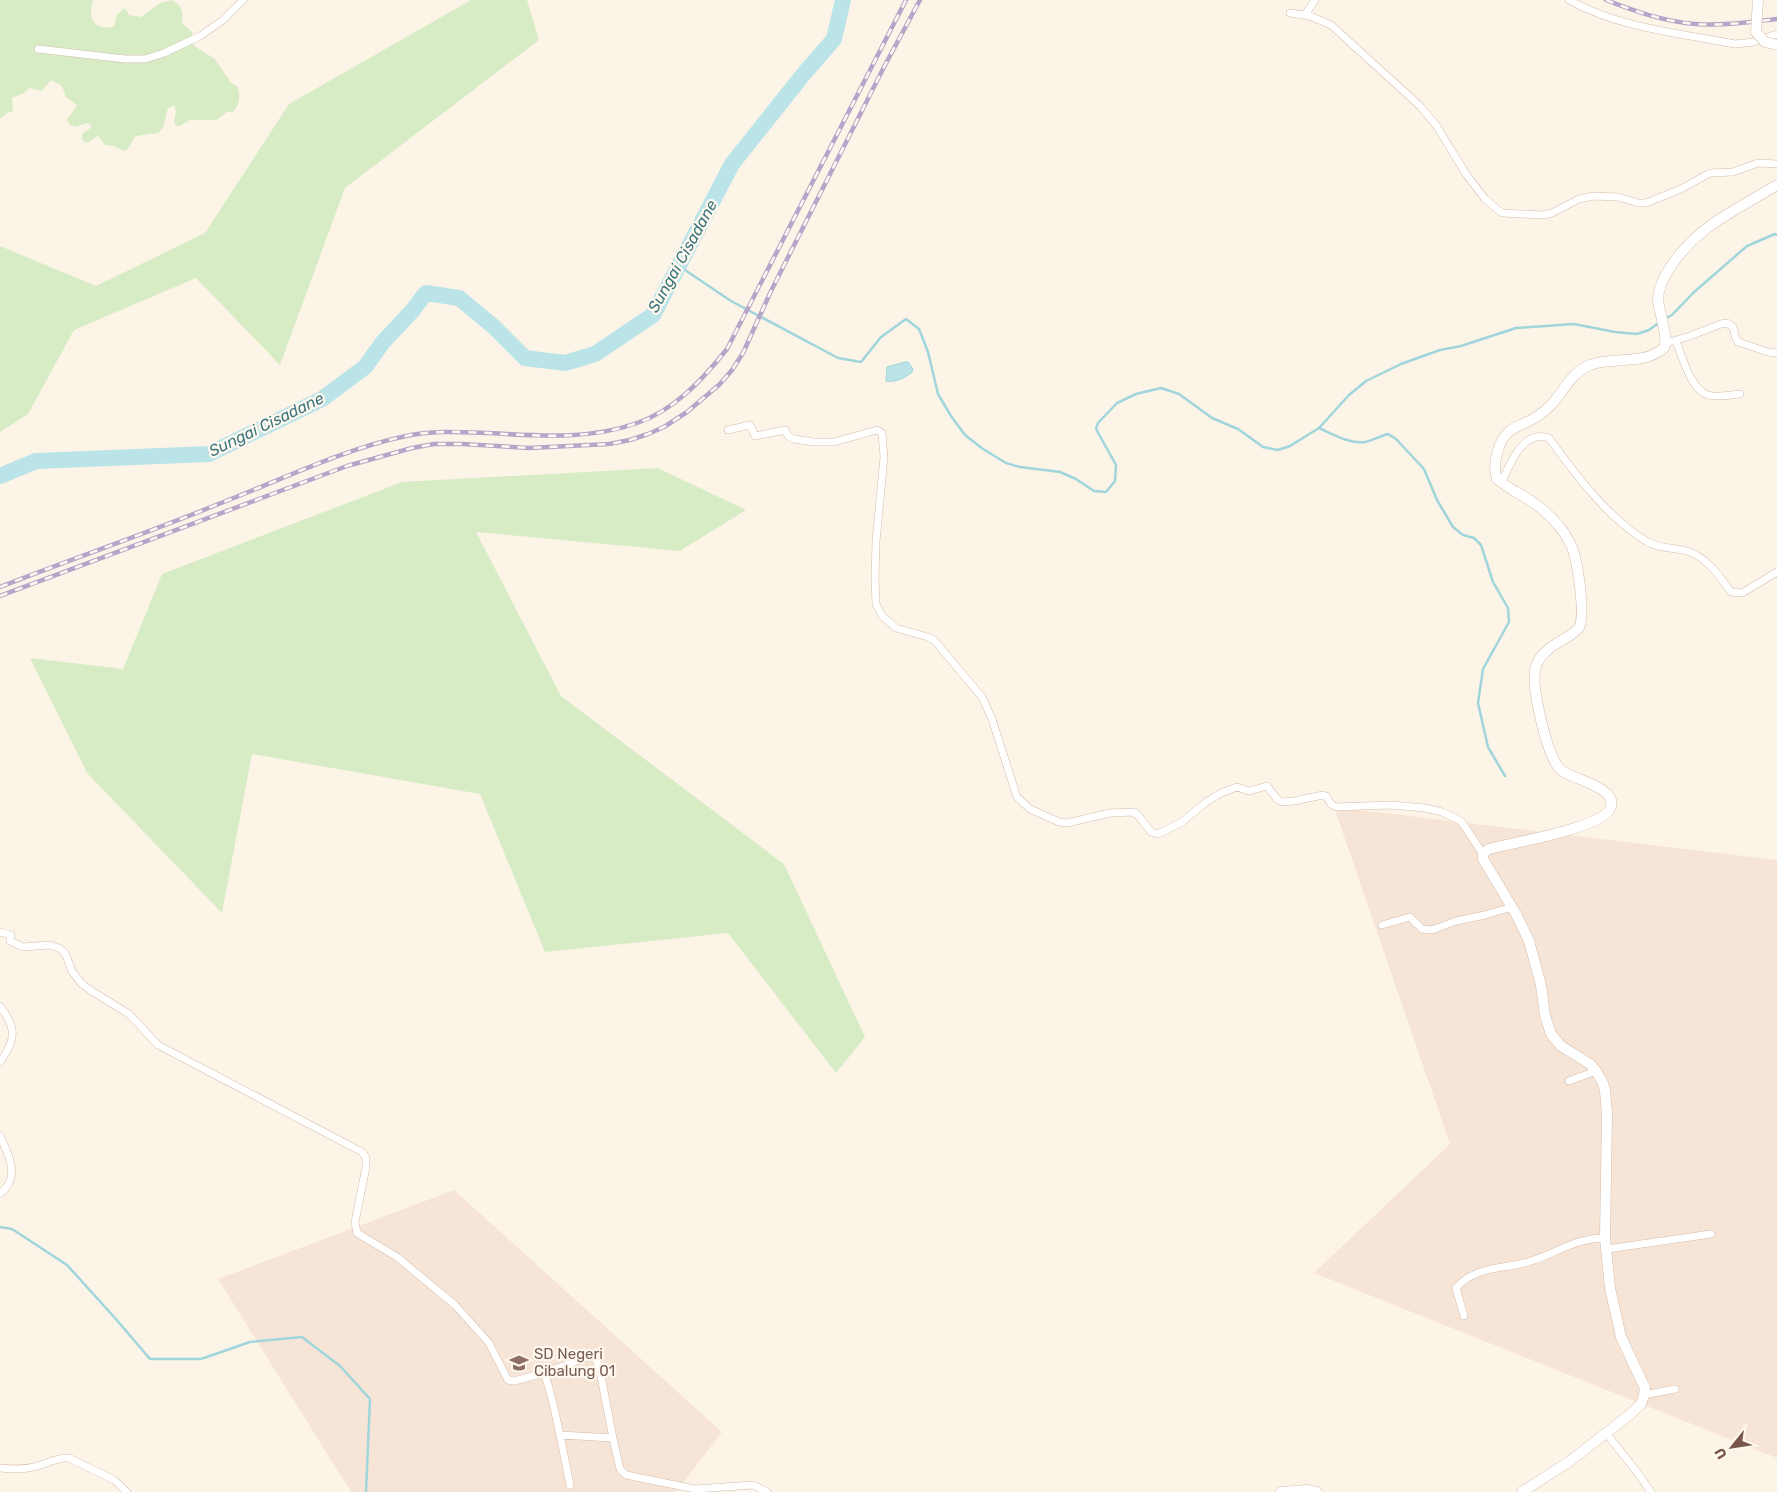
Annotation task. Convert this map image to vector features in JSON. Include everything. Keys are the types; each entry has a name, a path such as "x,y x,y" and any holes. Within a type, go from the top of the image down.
{"street":[{"path":"38,49 125,60 145,59 173,49 200,36 223,20 243,0"},
{"path":"1305,15 1315,0"},
{"path":"1569,0 1621,22 1735,44 1754,42 1777,34"},
{"path":"1758,0 1756,32 1764,42 1777,45"},
{"path":"1290,14 1305,15 1331,25 1420,106 1436,126 1466,174 1485,198 1502,213 1544,215 1552,213 1579,199 1594,196 1618,197 1646,203 1689,185 1710,173 1733,172 1758,163 1777,164"},
{"path":"1740,394 1719,396 1701,392 1663,328 1658,298 1661,285 1670,267 1684,247 1706,227 1777,185"},
{"path":"1483,854 1489,849 1593,822 1607,813 1611,806 1610,797 1604,791 1567,774 1556,764 1551,754 1534,680 1536,664 1542,654 1575,632 1581,624 1582,610 1574,553 1567,537 1552,518 1496,477 1497,456 1500,446 1508,433 1547,410 1573,376 1593,364 1647,358 1662,350 1671,342 1717,325 1727,324 1733,327 1738,342 1777,354"},
{"path":"728,430 750,425 755,436 785,430 788,436 794,438 829,442 877,430 882,433 884,457 876,542 875,578 875,596 879,610 888,622 896,628 934,640 977,690 987,706 992,719 1017,797 1030,809 1059,822 1067,823 1110,813 1133,812 1137,814 1151,832 1158,834 1176,825 1206,802 1225,792 1237,787 1249,791 1267,786 1277,799 1284,802 1325,796 1336,807 1390,805 1425,808 1442,812 1461,821 1483,854 1484,862 1512,907 1532,950 1545,1016 1551,1034 1561,1046 1582,1058 1596,1071 1605,1091 1605,1238 1610,1288 1621,1337 1644,1385 1644,1395 1638,1407 1570,1461 1522,1492"},
{"path":"1502,483 1518,448 1526,442 1543,436 1549,438 1602,504 1626,527 1652,544 1688,551 1698,557 1711,566 1731,592 1742,593 1777,572"},
{"path":"1382,925 1410,917 1422,929 1432,930 1456,921 1512,907"},
{"path":"0,932 11,935 10,941 23,947 49,945 59,948 65,953 72,971 81,983 129,1014 158,1045 362,1152 366,1158 366,1167 355,1222 358,1234 397,1257 455,1305 489,1343 508,1380 514,1381 544,1373 585,1358 596,1359 620,1469 626,1475 695,1489 753,1485 767,1492"},
{"path":"0,1006 8,1016 13,1028 13,1041 0,1062"},
{"path":"1569,1081 1596,1071"},
{"path":"0,1136 10,1159 12,1169 10,1183 0,1194"},
{"path":"1607,1249 1711,1234"},
{"path":"1464,1316 1456,1288 1479,1272 1526,1263 1579,1242 1592,1238 1605,1238"},
{"path":"544,1373 552,1394 570,1485"},
{"path":"1644,1395 1675,1389"},
{"path":"1606,1433 1651,1492"},
{"path":"560,1435 613,1438"},
{"path":"0,1468 23,1469 56,1459 69,1458 114,1480 127,1492"},
{"path":"1281,1492 1307,1490 1317,1492"}],"shaded area":[{"path":"1334,807 1777,860 1777,1458 1314,1273 1450,1144"},
{"path":"454,1190 722,1432 676,1492 351,1492 218,1279"}],"green space":[{"path":"0,0 93,0 91,17 98,26 106,28 114,26 117,14 125,8 129,15 141,17 160,3 172,0 181,9 183,15 182,23 192,32 194,46 215,59 231,83 237,86 239,96 237,106 233,112 227,112 217,120 190,120 178,127 174,122 176,111 174,105 168,108 163,128 158,133 136,136 125,151 105,145 98,136 87,143 82,140 82,134 92,127 88,123 75,127 70,125 67,120 77,105 66,97 62,86 51,80 42,91 29,88 24,93 12,98 13,111 0,119"},
{"path":"471,0 527,0 539,40 345,188 280,365 196,278 74,330 28,414 0,432 0,246 96,286 205,233 289,104"},
{"path":"658,468 746,510 680,551 476,532 561,696 784,864 865,1037 836,1073 728,933 545,952 480,794 252,754 222,913 87,773 30,658 123,669 162,574 402,482"}],"water":[{"path":"908,362 913,369 912,372 900,380 886,381 887,367"}],"waterway":[{"name":"Sungai Cisadane","path":"0,476 36,461 209,454 322,399 365,367 383,342 426,293 459,298 493,326 525,358 565,363 595,354 653,315 732,164 834,39 843,0"},
{"path":"1664,319 1672,315 1693,293 1747,246 1775,234 1777,235"},
{"path":"679,266 731,301 838,358 861,362 881,337 906,319 919,329 928,352 938,394 965,435 1006,463 1020,467 1060,472 1076,479 1094,491 1106,492 1115,481 1116,465 1096,429 1098,423 1117,403 1136,394 1161,388 1179,394 1212,418 1238,429 1263,447 1278,450 1290,446 1319,428 1349,395 1366,381 1401,364 1440,350 1461,346 1516,328 1574,324 1637,334 1649,330 1660,322"},
{"path":"1319,428 1353,442 1368,441 1388,434 1396,439 1424,469 1437,500 1453,527 1463,535 1474,538 1481,545 1493,582 1508,608 1509,622 1483,669 1478,703 1488,747 1505,776"},
{"path":"0,1227 12,1229 67,1265 150,1359 201,1359 250,1342 302,1337 340,1366 370,1399 366,1492"}],"railway":[{"path":"0,587 166,525 336,457 382,442 416,434 437,432 545,436 601,432 637,423 664,410 698,382 727,349 906,0"},
{"path":"0,596 347,466 412,448 434,444 529,448 609,444 630,440 664,427 687,412 720,384 743,353 771,291 884,67 920,0"},
{"path":"1606,0 1650,15 1684,23 1726,24 1777,19"}],"place":[{"name":"SD Negeri Cibalung 01","path":"519,1363"}]}
